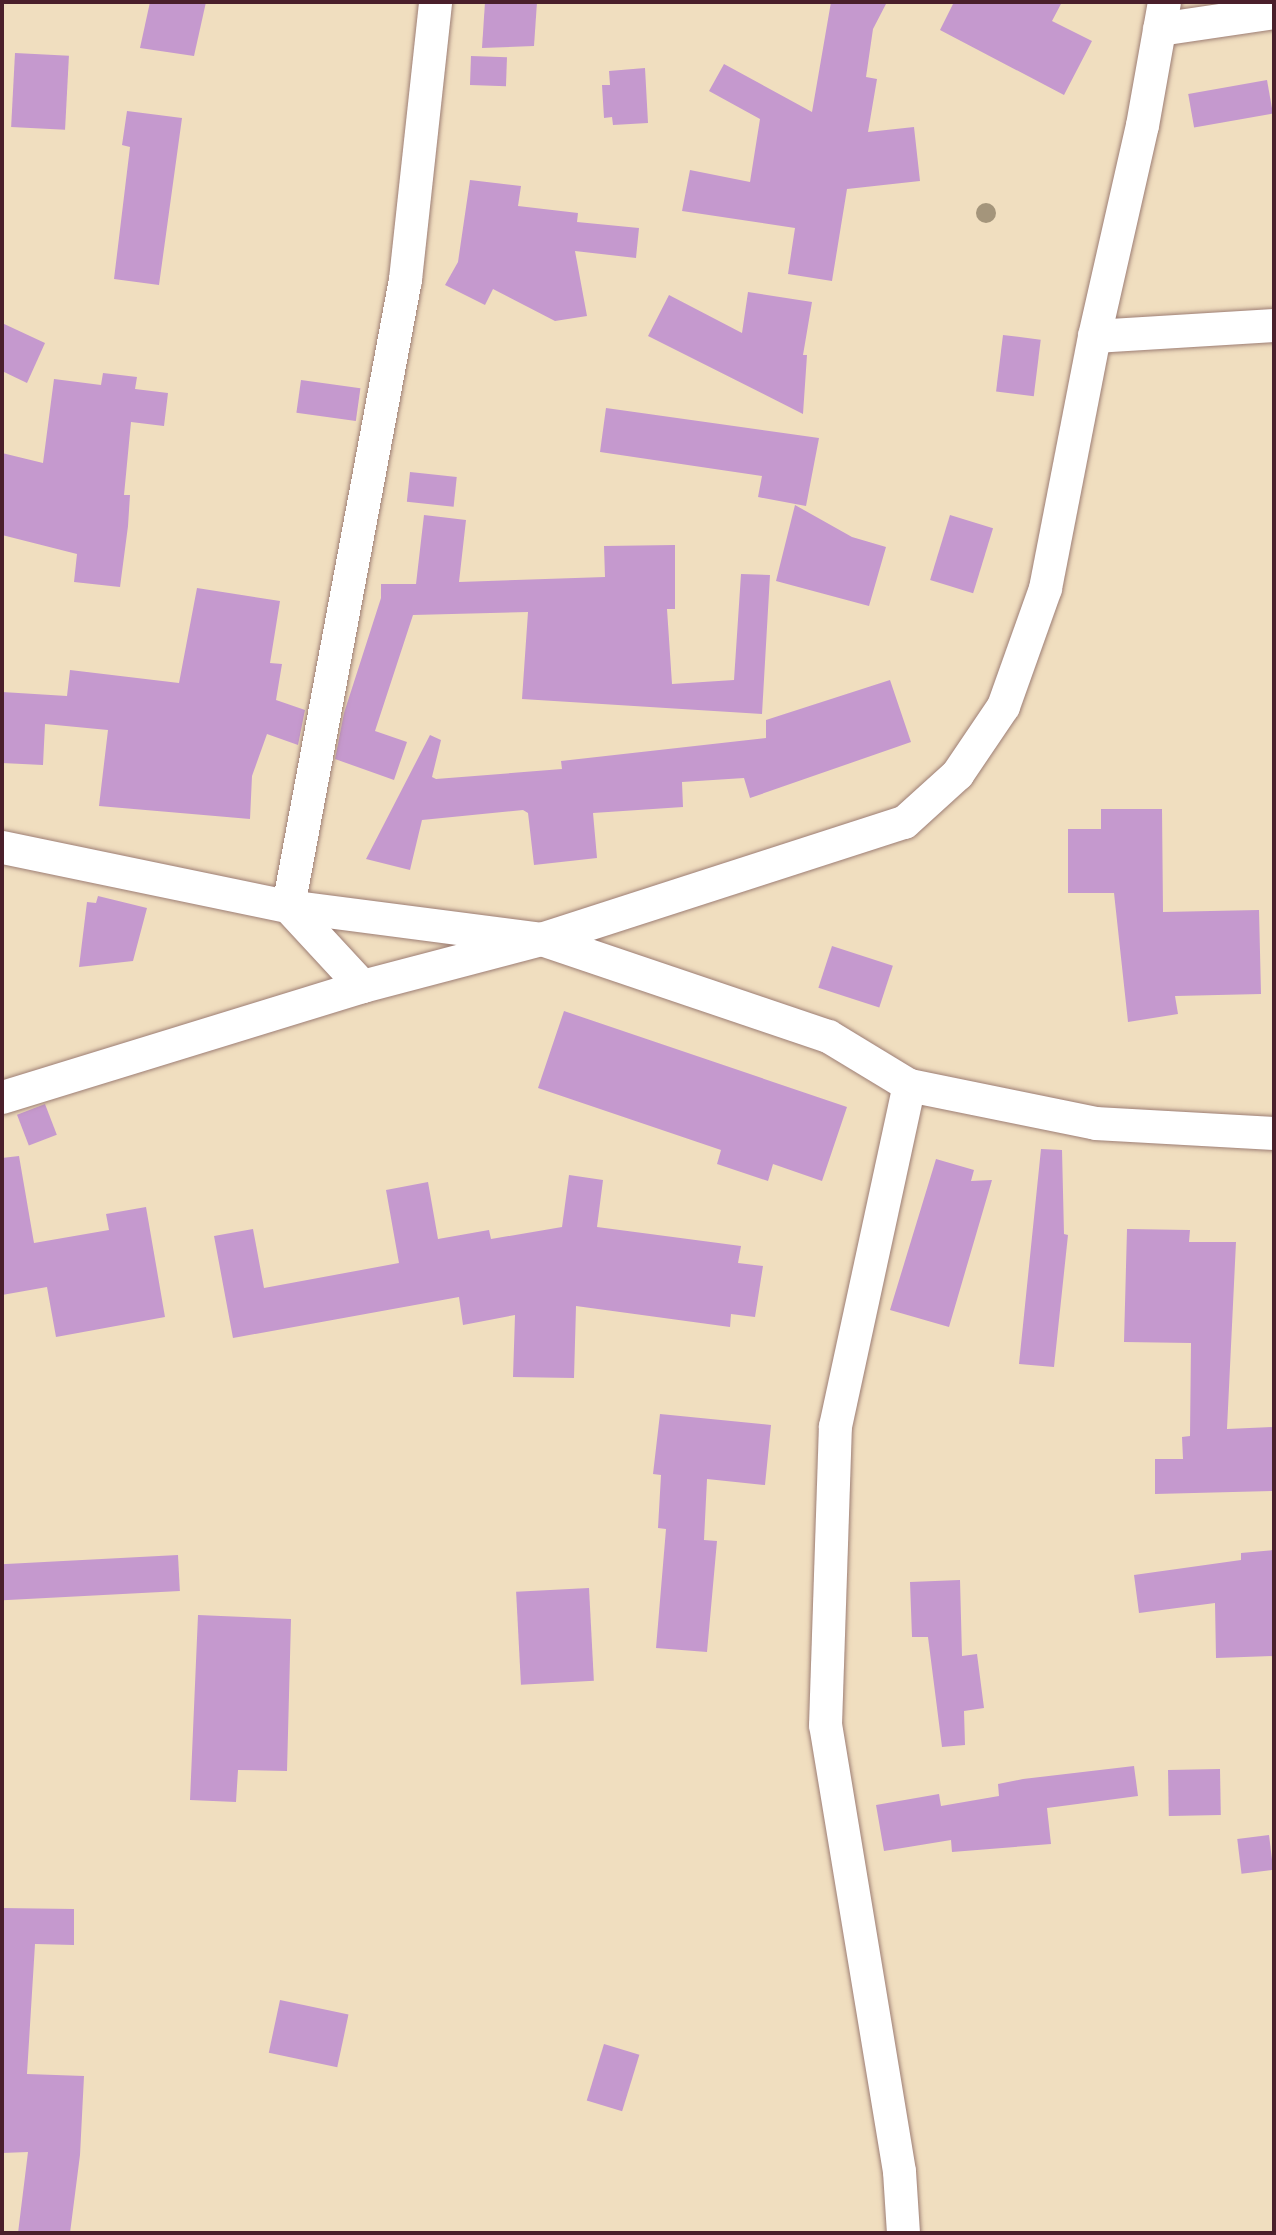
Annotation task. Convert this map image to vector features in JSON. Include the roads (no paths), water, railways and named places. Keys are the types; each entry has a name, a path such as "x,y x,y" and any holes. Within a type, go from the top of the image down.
{"street":[{"path":"288,906 405,279 435,2"},
{"path":"2,1097 362,986 541,939 904,822 957,774 1003,706 1045,588 1161,16 1274,12"},
{"path":"1094,336 1274,325"},
{"path":"2,848 288,906 541,939 828,1035 909,1085 1095,1124 1274,1133"},
{"path":"288,906 362,986"},
{"path":"903,2233 899,2171 825,1725 835,1426 909,1085"}]}
